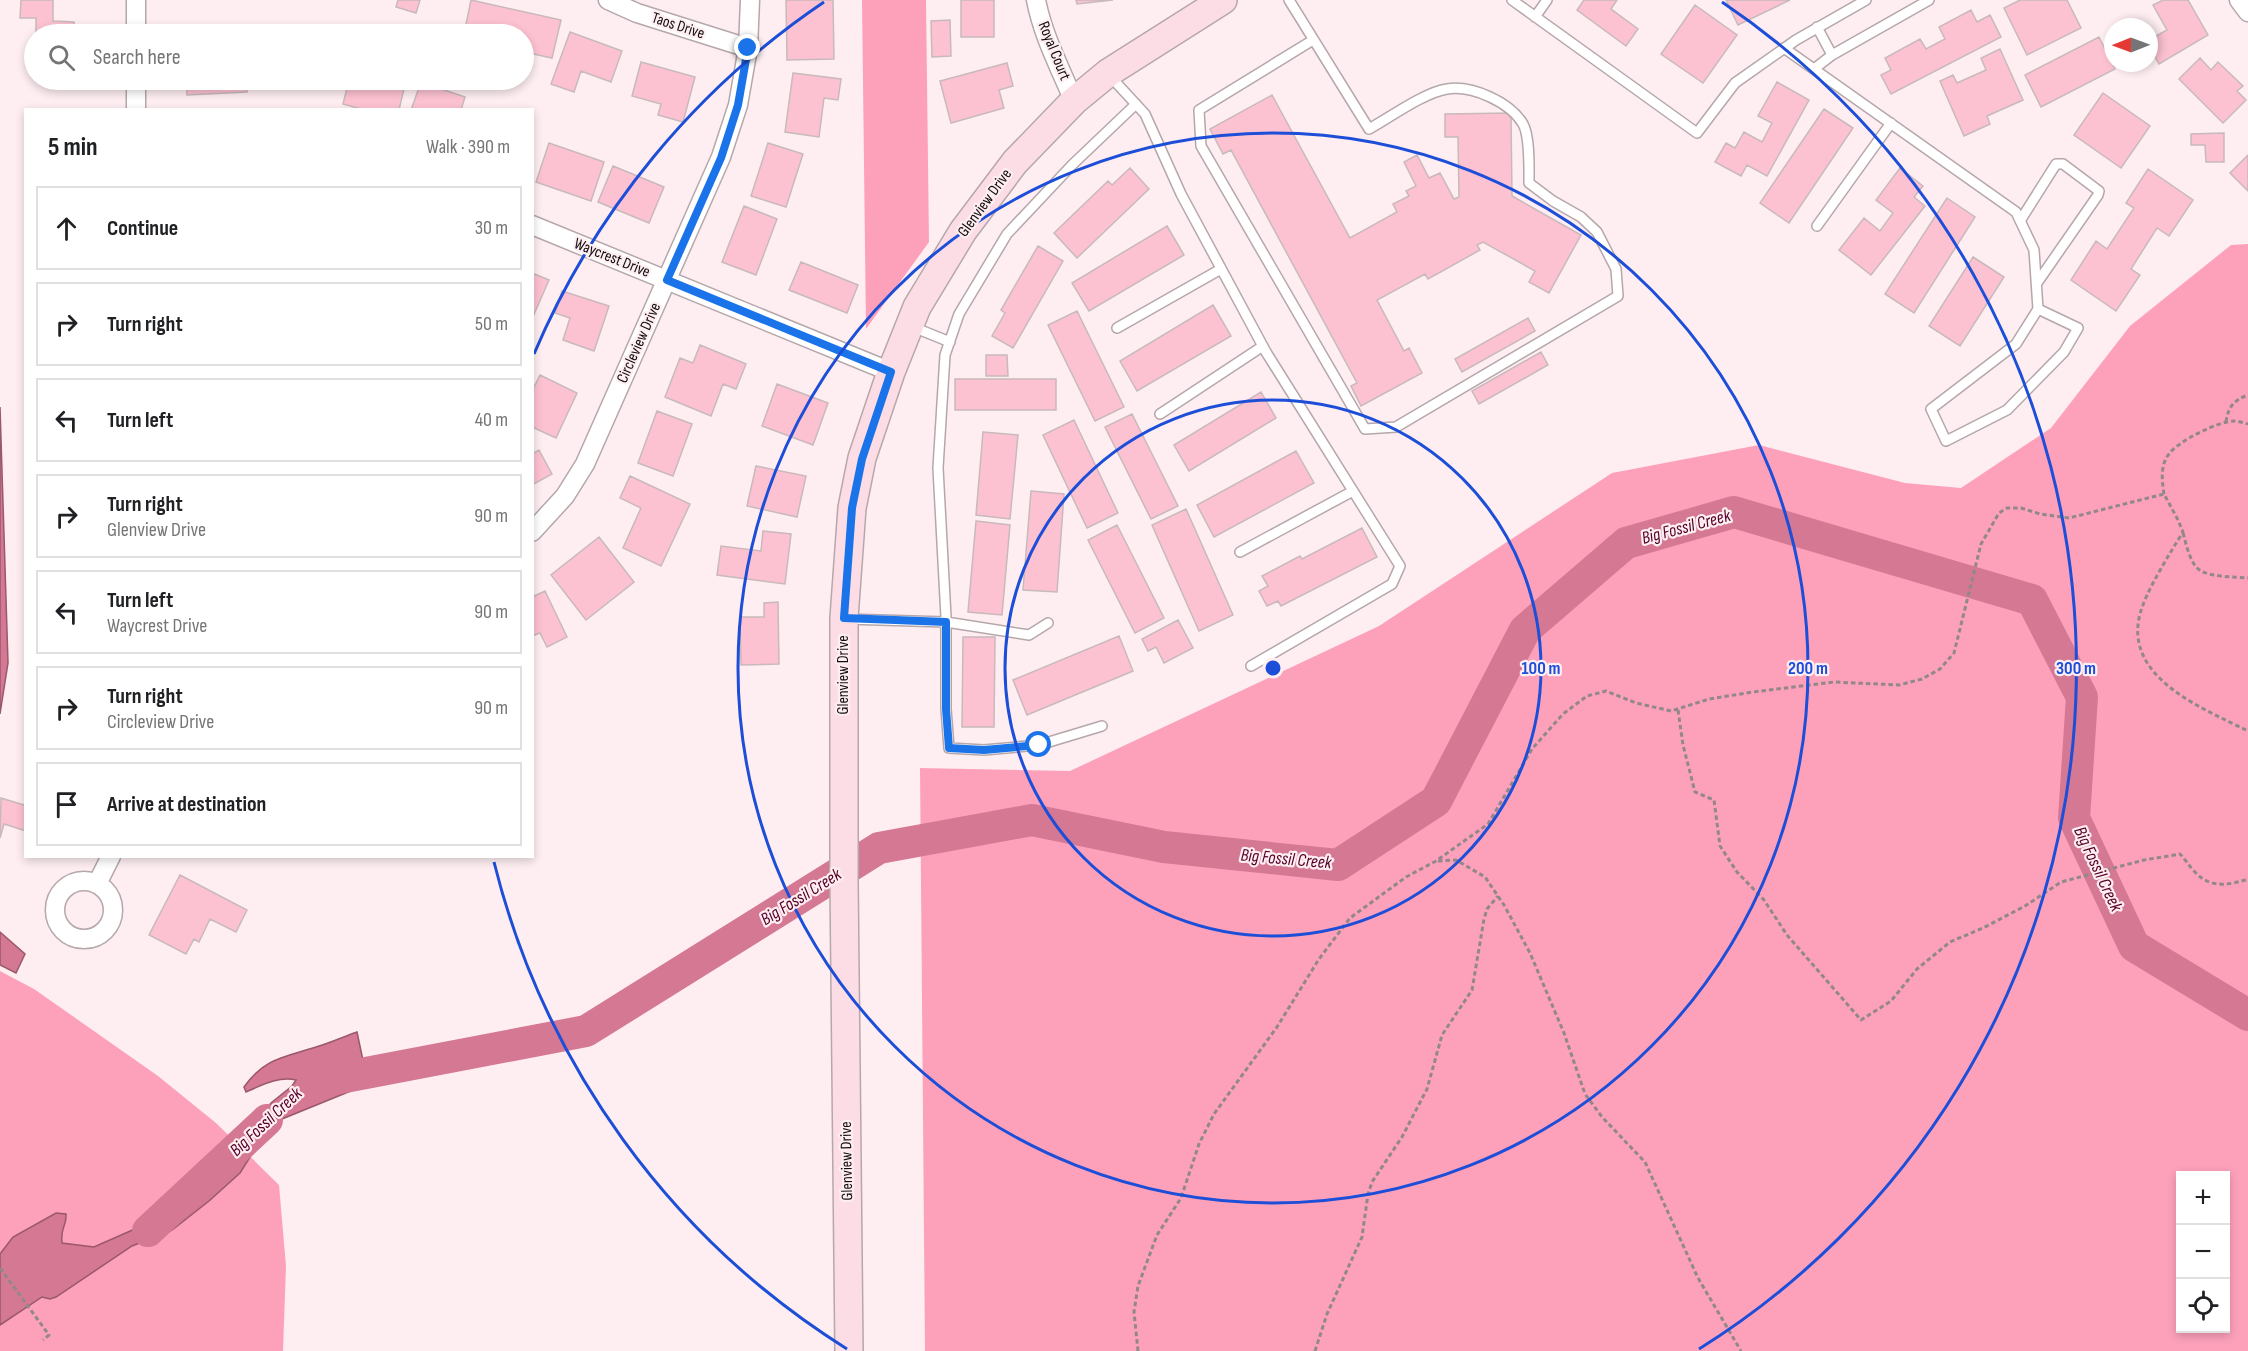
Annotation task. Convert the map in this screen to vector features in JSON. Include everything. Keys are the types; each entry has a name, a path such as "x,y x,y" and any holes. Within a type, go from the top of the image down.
{"main road":[{"name":"Glenview Drive","path":"849,1351 844,947 844,618 852,508 862,459 916,307 963,231 1015,162 1074,101 1107,73 1222,0"}],"street":[{"path":"136,0 136,24"},
{"name":"Taos Drive","path":"608,0 637,13 748,48"},
{"name":"Circleview Drive","path":"534,530 565,495 585,464 721,158 738,105 748,48 750,0"},
{"name":"Royal Court","path":"1036,0 1049,45 1074,101"},
{"path":"2239,0 2248,12"},
{"path":"136,90 136,108"},
{"name":"Waycrest Drive","path":"534,226 891,372"},
{"path":"97,884 110,858"}],"lane":[{"path":"1289,0 1369,129 1428,96 1447,89 1475,92 1506,104 1524,125 1529,183 1553,201 1581,217 1597,232 1616,269 1618,296 1396,427 1365,429 1201,146 1199,110 1313,40"},
{"path":"1512,0 1697,133 1735,83 1817,27 1866,0"},
{"path":"1536,17 1546,0"},
{"path":"1814,69 1832,55 1929,0"},
{"path":"1817,27 1832,55"},
{"path":"1784,48 2016,212 2034,250 2038,309 2016,344 1931,409 1946,441 2007,410 2064,352 2079,328 2038,309"},
{"path":"1107,73 1145,114 1181,194 1263,346 1400,566 1392,584 1251,666"},
{"path":"1102,726 1039,745 984,750 949,748 946,709 946,622 938,468 945,355 959,314 1007,234 1072,165 1136,104"},
{"path":"1817,226 1891,123"},
{"path":"2020,221 2056,164 2063,164 2099,190 2098,195 2037,283"},
{"path":"1117,328 1221,269"},
{"path":"909,325 950,342"},
{"path":"1160,414 1263,346"},
{"path":"1240,552 1353,490"},
{"path":"844,618 946,622 1029,635 1048,623"}],"path":[{"path":"2226,422 2231,406 2237,399 2248,395"},
{"path":"2248,424 2235,421 2226,422 2191,436 2169,453 2162,478 2164,494 2178,520 2195,565 2201,571 2248,578"},
{"path":"1138,1351 1134,1312 1138,1286 1158,1235 1181,1197 1199,1144 1214,1114 1277,1027 1319,959 1350,918 1406,877 1436,861 1488,824 1532,749 1563,714 1587,696 1606,691 1636,703 1671,711 1709,699 1753,692 1834,682 1899,685 1922,679 1940,669 1954,653 1981,544 1999,513 2007,508 2021,508 2040,514 2069,518 2164,494"},
{"path":"2183,532 2140,614 2138,635 2143,654 2154,672 2172,691 2198,707 2248,731"},
{"path":"1678,710 1683,745 1695,792 1714,800 1720,846 1737,872 1764,900 1787,934 1861,1020 1891,1001 1917,969 1950,942 2025,906 2061,882 2144,860 2180,854 2194,872 2216,884 2229,885 2248,879"},
{"path":"1436,861 1456,860 1485,877 1498,896 1530,953 1564,1033 1585,1094 1602,1117 1645,1162 1698,1278 1741,1351"},
{"path":"1315,1351 1327,1314 1362,1238 1368,1194 1372,1182 1402,1137 1427,1089 1442,1035 1472,990 1484,919 1487,909 1498,896"},
{"path":"0,1268 49,1335 43,1340"}],"shaded area":[{"path":"862,0 926,0 929,242 866,329"},
{"path":"2248,244 2248,1351 925,1351 920,768 1070,771 1379,626 1612,473 1759,445 1905,483 1961,488 2051,428 2130,326 2231,245"},
{"path":"0,971 34,989 158,1076 216,1123 279,1185 286,1266 283,1351 0,1351"}],"water":[{"path":"0,407 8,663 0,714"},
{"path":"0,932 25,954 16,973 0,965"},
{"path":"357,1032 368,1084 282,1119 262,1138 240,1173 172,1230 132,1246 56,1297 50,1299 42,1297 0,1325 0,1254 13,1237 56,1213 66,1214 62,1243 94,1247 153,1221 202,1187 228,1161 271,1103 296,1080 277,1080 246,1092 244,1087 259,1070 285,1056"}],"building":[{"path":"21,0 53,0 53,21 74,22 74,24 36,24 36,18 20,18"},
{"path":"398,0 420,0 416,13 396,7"},
{"path":"471,0 561,20 552,58 534,54 534,24 466,24"},
{"path":"786,0 833,0 834,59 787,60"},
{"path":"961,0 994,0 994,37 961,37"},
{"path":"1076,0 1113,0 1077,4"},
{"path":"1584,0 1617,0 1611,9 1638,29 1626,46 1577,10"},
{"path":"1726,0 1790,0 1738,25"},
{"path":"2020,0 2067,0 2081,28 2027,55 2004,8"},
{"path":"2163,0 2188,0 2208,35 2159,64 2158,35 2167,30 2153,5"},
{"path":"1695,5 1737,35 1703,83 1661,54"},
{"path":"1971,10 1977,22 1990,15 2001,37 1891,94 1881,75 1891,70 1885,58 1920,39 1926,49 1945,39 1939,27"},
{"path":"950,20 951,56 932,57 931,21"},
{"path":"570,32 622,51 611,82 581,71 574,92 551,84"},
{"path":"2099,37 2104,47 2104,72 2109,72 2041,107 2025,75"},
{"path":"2000,49 2023,100 1987,116 1990,124 1964,136 1940,81 1953,75 1957,83 1986,70 1981,58"},
{"path":"2200,58 2211,70 2218,62 2243,86 2237,91 2246,100 2223,123 2179,79"},
{"path":"641,62 695,77 683,122 658,115 661,104 632,96"},
{"path":"1007,63 1013,86 999,90 1004,108 951,123 940,81"},
{"path":"793,73 841,79 838,100 824,98 819,137 785,132"},
{"path":"1777,82 1809,100 1767,176 1747,165 1741,176 1715,162 1726,143 1735,148 1744,132 1762,142 1772,123 1758,116"},
{"path":"187,90 247,90 247,92 187,95"},
{"path":"346,90 404,90 399,108 357,108 343,104"},
{"path":"418,90 444,90 465,97 462,108 412,108"},
{"path":"2103,93 2150,126 2121,168 2074,135"},
{"path":"1272,95 1350,238 1397,212 1393,204 1409,196 1406,191 1416,186 1404,162 1417,155 1429,178 1440,173 1454,199 1459,197 1458,137 1445,137 1445,114 1511,113 1512,196 1581,235 1549,293 1529,282 1535,271 1483,242 1477,245 1480,250 1428,279 1425,274 1377,300 1404,351 1409,348 1422,373 1361,406 1351,386 1357,383 1231,150 1223,154 1210,129"},
{"path":"1824,109 1853,128 1789,223 1760,203"},
{"path":"2224,133 2224,162 2206,162 2205,145 2191,145 2191,134"},
{"path":"549,143 604,162 591,201 536,182"},
{"path":"768,143 803,154 786,207 751,196"},
{"path":"2248,155 2248,191 2230,173"},
{"path":"613,166 664,187 649,223 598,202"},
{"path":"1130,168 1149,189 1077,258 1054,233 1108,181 1112,185"},
{"path":"1900,168 1923,186 1914,197 1925,206 1871,275 1839,250 1864,218 1880,231 1893,213 1876,200"},
{"path":"2148,169 2193,200 2169,236 2157,228 2131,269 2140,275 2116,311 2071,280 2096,241 2107,249 2134,208 2126,203"},
{"path":"1947,198 1975,217 1914,313 1885,294"},
{"path":"744,206 777,219 756,275 722,262"},
{"path":"1167,226 1184,255 1089,311 1072,283"},
{"path":"1038,246 1063,261 1013,348 992,336 1005,313 1001,310"},
{"path":"1973,257 2004,277 1960,346 1929,326"},
{"path":"801,262 858,285 847,313 789,290"},
{"path":"534,274 549,280 534,314"},
{"path":"562,291 609,306 594,351 563,340 570,318 555,313"},
{"path":"1213,305 1231,336 1137,391 1120,361"},
{"path":"1077,311 1124,407 1095,421 1048,325"},
{"path":"1528,318 1535,331 1462,372 1455,359"},
{"path":"700,345 746,364 736,389 723,384 711,416 665,397 680,358 693,363"},
{"path":"1541,352 1548,365 1479,404 1472,391"},
{"path":"986,355 1007,355 1008,376 986,376"},
{"path":"540,375 577,393 556,438 534,428 534,387"},
{"path":"955,379 1056,379 1056,410 955,410"},
{"path":"777,384 828,403 813,445 762,426"},
{"path":"1261,392 1276,418 1189,471 1174,445"},
{"path":"657,411 692,424 673,476 638,463"},
{"path":"1132,414 1178,506 1151,519 1105,427"},
{"path":"1074,420 1118,513 1087,528 1043,435"},
{"path":"983,432 1018,435 1010,519 976,515"},
{"path":"539,450 552,474 534,484 534,453"},
{"path":"1296,451 1314,483 1214,537 1197,505"},
{"path":"756,466 806,476 797,517 747,506"},
{"path":"630,476 690,504 661,566 623,548 641,508 620,498"},
{"path":"1031,491 1064,494 1057,592 1023,590"},
{"path":"1186,509 1233,615 1199,631 1152,525"},
{"path":"976,521 1010,525 1002,615 968,612"},
{"path":"1117,525 1164,618 1135,633 1088,540"},
{"path":"1362,528 1377,557 1281,606 1278,601 1267,606 1259,591 1268,586 1262,576 1300,556 1302,559"},
{"path":"763,531 791,534 785,584 717,575 721,546 761,551"},
{"path":"599,537 634,582 586,620 551,575"},
{"path":"545,591 567,637 547,647 540,633 534,635 534,596"},
{"path":"778,602 779,664 741,665 740,617 764,617 764,603"},
{"path":"1178,620 1193,648 1164,663 1156,647 1148,651 1142,639"},
{"path":"1119,636 1133,671 1027,715 1013,680"},
{"path":"963,637 995,637 994,727 962,727"},
{"path":"1,798 24,805 24,830 4,824 0,838"},
{"path":"180,875 247,910 236,932 210,919 199,942 194,939 186,954 149,935"}],"waterway":[{"name":"Big Fossil Creek","path":"324,1081 586,1031 879,848 1032,820 1164,847 1338,865 1436,801 1525,630 1626,543 1734,512 2032,600 2082,697 2074,818 2134,946 2248,1015"},
{"name":"Big Fossil Creek","path":"148,1231 267,1120"}],"route":[{"path":"748,48 738,105 721,158 667,280 891,372 862,459 852,508 844,618 946,622 946,709 949,748 984,750 1039,745"}]}
